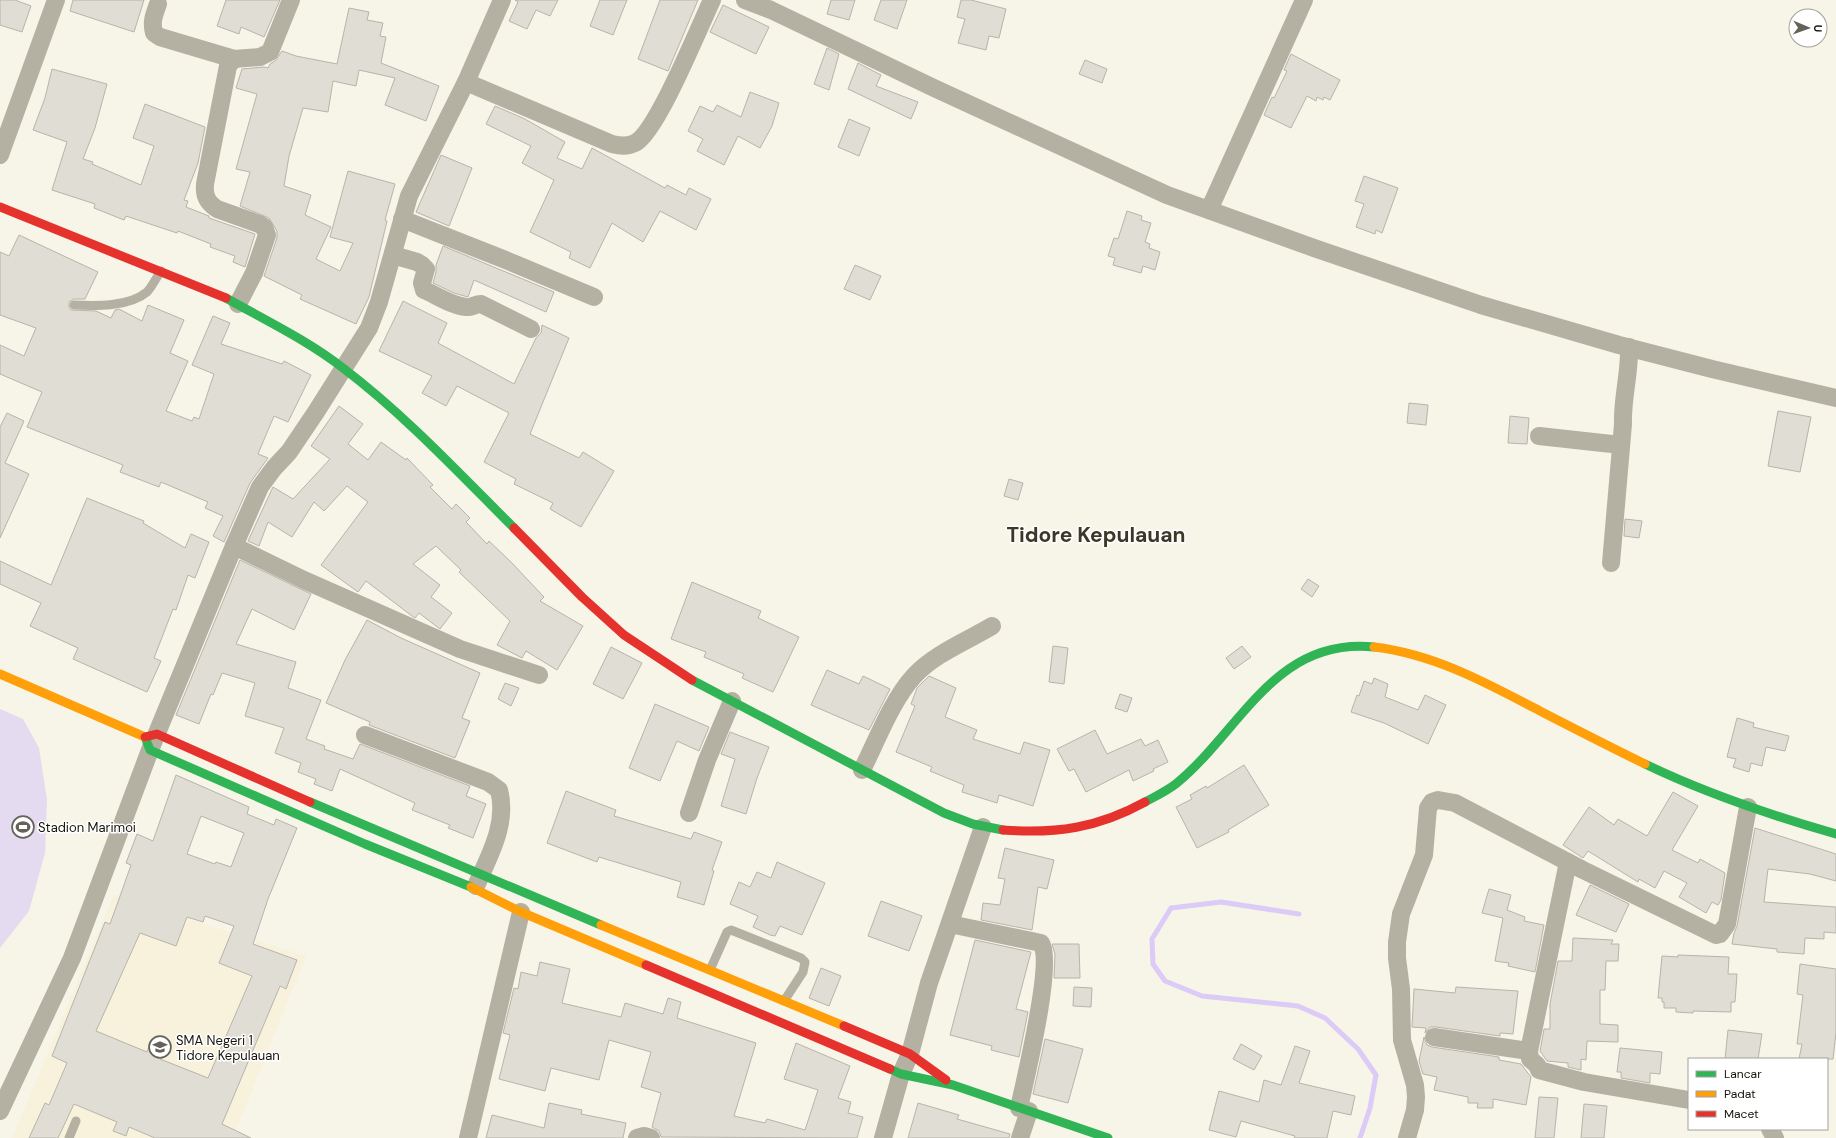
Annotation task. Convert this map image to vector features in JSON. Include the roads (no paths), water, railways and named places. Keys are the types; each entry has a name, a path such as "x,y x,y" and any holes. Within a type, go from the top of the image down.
{"street":[{"path":"0,155 56,0"},
{"path":"158,4 152,19 154,33 160,37 234,59 260,57 270,52 291,0"},
{"path":"0,1112 72,958 151,740 260,487 274,468 289,452 368,328 379,302 409,196 466,82 502,0"},
{"path":"466,82 612,144 622,147 628,146 646,134 657,115 712,0"},
{"path":"745,0 771,10 934,88 1167,195 1314,248 1481,305 1629,347 1836,398"},
{"path":"1209,210 1304,0"},
{"path":"234,59 228,66 204,191 206,199 217,209 259,224 266,230 266,240 238,304"},
{"path":"0,207 161,271 238,304 306,343 343,368 406,422 544,560 624,635 652,656 699,684 862,770 940,810 983,827 1046,832 1065,831 1114,818 1176,784 1224,734 1264,687 1286,668 1316,653 1338,648 1359,647 1402,650 1458,670 1607,745 1702,790 1748,807 1836,834"},
{"path":"402,219 594,297"},
{"path":"393,255 422,264 426,269 422,284 424,290 461,307 468,308 476,304 481,304 531,329"},
{"path":"1611,563 1622,404 1630,362 1629,347"},
{"path":"1538,436 1620,445"},
{"path":"234,546 304,580 453,646 539,675"},
{"path":"862,770 897,700 914,676 934,660 992,626"},
{"path":"0,674 151,740 366,827 478,882 521,912 901,1074 953,1085 1108,1138"},
{"path":"689,813 707,760 732,701"},
{"path":"365,735 488,782 499,790 502,799 502,815 496,842 478,882"},
{"path":"151,740 365,844 478,882 710,970 910,1054 953,1085"},
{"path":"1407,1138 1415,1110 1416,1097 1415,1085 1402,1040 1401,989 1397,958 1397,942 1401,914 1423,860 1428,808 1432,802 1438,800 1455,803 1709,933 1720,934 1727,924 1748,807"},
{"path":"883,1138 901,1074 910,1054 930,983 983,827"},
{"path":"1568,862 1529,1051 1530,1059 1537,1064 1539,1070 1584,1082 1688,1100"},
{"path":"468,1138 521,912"},
{"path":"950,924 1042,943 1044,947 1045,963 1040,1010 1020,1138"},
{"path":"1434,1037 1529,1051"},
{"path":"637,1138 644,1136 651,1138"}],"lane":[{"path":"74,305 108,304 137,299 148,291 161,271"},
{"path":"710,970 727,932 731,930 794,955 801,958 805,962 803,972 784,1001"},
{"path":"69,1138 76,1122"}],"waterway":[{"path":"1299,914 1221,902 1171,908 1152,939 1153,964 1165,981 1202,996 1298,1006 1325,1018 1358,1049 1376,1075 1370,1108 1360,1138"}],"place":[{"name":"Stadion Marimoi","path":"23,827"},
{"name":"SMA Negeri 1 Tidore Kepulauan","path":"160,1047"}],"district":[{"name":"Tidore Kepulauan","path":"1096,535"}]}
